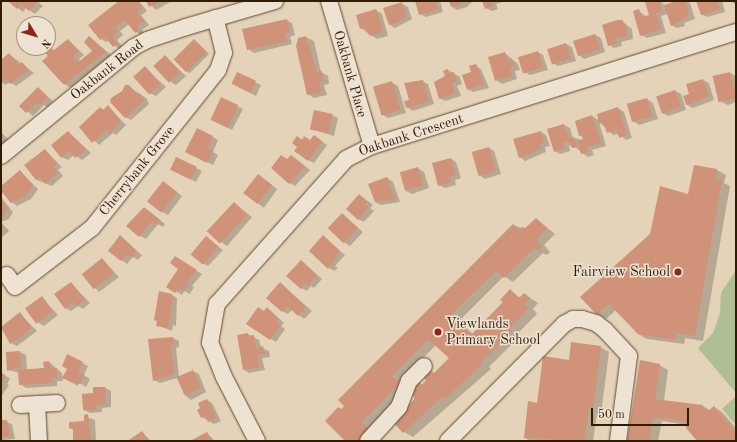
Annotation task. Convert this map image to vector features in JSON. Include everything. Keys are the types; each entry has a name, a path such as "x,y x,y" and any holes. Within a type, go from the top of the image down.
{"street":[{"name":"Oakbank Road","path":"1,156 134,47 147,40 215,18 275,1"},
{"name":"Oakbank Place","path":"329,1 372,146"},
{"name":"Cherrybank Grove","path":"7,275 15,287 92,228 218,70 224,54 215,18"},
{"name":"Oakbank Crescent","path":"256,441 210,343 218,304 336,168 356,152 372,146 736,32"},
{"path":"448,441 564,324 573,319 582,319 596,323 605,330 629,356 618,441"},
{"path":"368,441 400,407 409,381 424,366"},
{"path":"20,405 57,403"},
{"path":"37,404 39,441"}],"green space":[{"path":"736,270 736,393 698,348 713,333 720,313 721,293"},
{"path":"736,396 736,425 722,409"}],"building":[{"path":"8,1 37,2 29,11 21,4 17,9"},
{"path":"119,1 137,1 142,8 136,12 144,21 137,26 139,30 135,33 125,20 115,27 118,32 112,36 118,44 113,47 104,36 100,40 88,25"},
{"path":"146,1 161,1 149,7"},
{"path":"415,1 436,1 438,9 419,15"},
{"path":"449,1 461,1 462,4 451,7"},
{"path":"482,1 491,1 493,6 485,9"},
{"path":"659,1 662,11 656,13 661,29 640,36 633,11 639,9 642,17 649,15 645,2"},
{"path":"676,1 685,1 689,16 671,26 664,5"},
{"path":"696,1 717,1 720,9 701,15"},
{"path":"402,2 406,16 399,22 389,25 383,8"},
{"path":"376,9 383,32 370,36 364,28 360,29 356,15"},
{"path":"287,19 290,32 285,34 287,41 247,50 242,29"},
{"path":"617,20 623,20 624,25 626,24 627,36 616,39 617,43 608,46 602,25"},
{"path":"595,34 600,49 578,56 573,41"},
{"path":"89,36 106,52 64,85 42,61 48,56 56,56 56,48 68,39 79,51 73,56 77,63 92,51 84,42"},
{"path":"306,36 317,72 322,71 324,81 319,82 321,92 307,95 296,46 298,38"},
{"path":"194,39 207,52 186,72 173,60"},
{"path":"566,43 571,58 552,64 547,49"},
{"path":"538,51 543,67 523,73 518,57"},
{"path":"505,52 508,61 512,60 515,67 510,68 512,76 495,81 488,57"},
{"path":"9,53 19,65 22,62 29,70 10,84 5,78 1,82 1,60"},
{"path":"165,55 181,72 169,83 153,66"},
{"path":"476,64 484,84 467,90 462,75 471,72 469,66"},
{"path":"145,66 161,84 149,95 133,77"},
{"path":"448,69 449,74 454,72 457,81 452,83 455,93 439,99 434,82 445,76 443,71"},
{"path":"237,72 256,81 251,93 232,84"},
{"path":"730,72 736,98 719,102 712,76"},
{"path":"703,79 709,96 686,105 683,96 689,94 686,84"},
{"path":"423,80 429,101 406,108 404,101 409,100 404,83"},
{"path":"392,81 401,110 382,116 373,87"},
{"path":"125,85 129,85 138,95 140,93 144,101 125,118 110,102 111,98 122,91"},
{"path":"38,87 48,97 41,105 38,102 26,113 19,106"},
{"path":"675,90 681,107 662,114 656,97"},
{"path":"221,97 238,105 228,128 210,120"},
{"path":"647,98 652,116 632,122 627,104"},
{"path":"108,105 121,121 110,133 107,130 92,143 79,127 100,107 103,110"},
{"path":"618,107 627,135 619,138 617,130 607,133 603,122 599,124 597,114"},
{"path":"314,110 333,114 328,134 310,130"},
{"path":"592,115 601,143 587,147 588,152 581,154 577,141 583,140 582,135 579,136 575,121"},
{"path":"564,124 569,138 574,137 577,147 572,148 569,141 563,143 565,148 554,152 547,129"},
{"path":"197,128 213,136 208,148 213,151 207,163 185,152"},
{"path":"68,131 86,149 75,158 70,151 61,158 51,145"},
{"path":"541,131 544,143 539,144 541,149 519,158 513,139"},
{"path":"314,135 322,141 308,161 294,151 297,147 292,143 297,136 302,140 304,136 310,140"},
{"path":"489,147 496,171 479,176 472,152"},
{"path":"45,149 57,164 53,167 58,173 45,184 40,177 36,180 24,165"},
{"path":"281,155 287,159 291,155 305,166 289,184 271,168"},
{"path":"176,157 197,167 191,179 170,170"},
{"path":"451,158 456,175 450,177 451,182 438,186 432,163"},
{"path":"694,165 717,169 716,179 722,180 695,336 676,333 675,340 638,334 609,304 597,315 580,297 650,234 660,186 688,194"},
{"path":"418,167 423,185 405,191 400,172"},
{"path":"20,170 33,186 25,196 11,203 1,191 1,186"},
{"path":"258,174 272,185 257,204 243,193"},
{"path":"387,177 395,199 375,202 368,184"},
{"path":"163,181 177,192 161,213 147,201"},
{"path":"359,194 367,202 365,204 369,207 358,220 346,209"},
{"path":"1,200 8,208 3,216 1,214"},
{"path":"234,202 247,214 220,244 207,231"},
{"path":"144,207 160,220 157,225 152,221 139,237 126,226"},
{"path":"342,213 358,228 344,243 328,228"},
{"path":"536,218 547,228 536,240 542,246 538,251 534,248 504,278 496,271 451,315 471,335 503,302 500,300 510,289 519,298 524,293 530,298 524,304 529,308 509,329 512,331 481,362 483,364 445,399 442,397 403,433 394,423 415,398 409,392 419,382 422,385 426,380 423,377 430,370 434,373 449,358 428,339 392,376 400,383 362,422 370,430 359,441 345,441 325,421 338,407 341,409 344,406 338,400 513,224 519,230 523,227 525,228"},
{"path":"120,235 137,251 132,258 127,254 121,261 108,251"},
{"path":"323,235 340,251 328,269 309,251"},
{"path":"206,236 218,246 203,265 191,254"},
{"path":"175,256 197,270 187,282 189,283 183,292 178,288 175,293 166,287 178,269 170,263"},
{"path":"102,258 114,273 94,289 82,274"},
{"path":"301,260 317,275 308,286 305,283 301,289 286,276"},
{"path":"71,282 85,300 77,306 73,302 65,309 54,294"},
{"path":"280,282 306,307 298,316 287,306 282,312 266,298"},
{"path":"159,291 172,294 173,298 170,313 172,314 167,328 156,326 157,321 154,320"},
{"path":"42,296 53,311 36,324 25,308"},
{"path":"258,307 264,311 267,307 279,319 276,322 280,325 270,340 246,324"},
{"path":"20,312 32,328 10,344 1,327"},
{"path":"248,333 248,336 254,335 256,348 263,346 265,354 257,355 259,367 243,370 237,335"},
{"path":"173,337 174,344 171,345 174,374 153,381 148,339"},
{"path":"571,342 601,346 593,410 589,409 584,441 524,438 528,401 537,403 543,356 569,360"},
{"path":"20,351 21,366 7,371 6,352"},
{"path":"67,354 83,362 78,372 84,375 80,384 62,378 67,369 62,366"},
{"path":"640,360 660,364 655,399 702,405 708,411 714,406 736,432 736,441 697,441 686,428 687,422 653,417 649,441 627,441"},
{"path":"49,361 51,369 57,368 57,378 51,378 52,383 19,385 18,370 44,368 43,362"},
{"path":"193,370 201,388 185,396 177,377"},
{"path":"1,372 5,375 1,386"},
{"path":"93,387 105,387 106,404 96,405 97,410 83,410 82,394 93,393"},
{"path":"207,399 216,418 208,422 205,416 201,418 197,410 200,408 198,403"},
{"path":"88,414 91,441 73,441 73,428 69,429 69,422 84,421 84,415"},
{"path":"1,420 7,420 10,436 1,437"},
{"path":"142,431 149,441 127,441 129,440"},
{"path":"207,432 212,441 190,441"}],"place":[{"name":"Fairview School","path":"678,272"},
{"name":"Viewlands Primary School","path":"438,332"}]}
